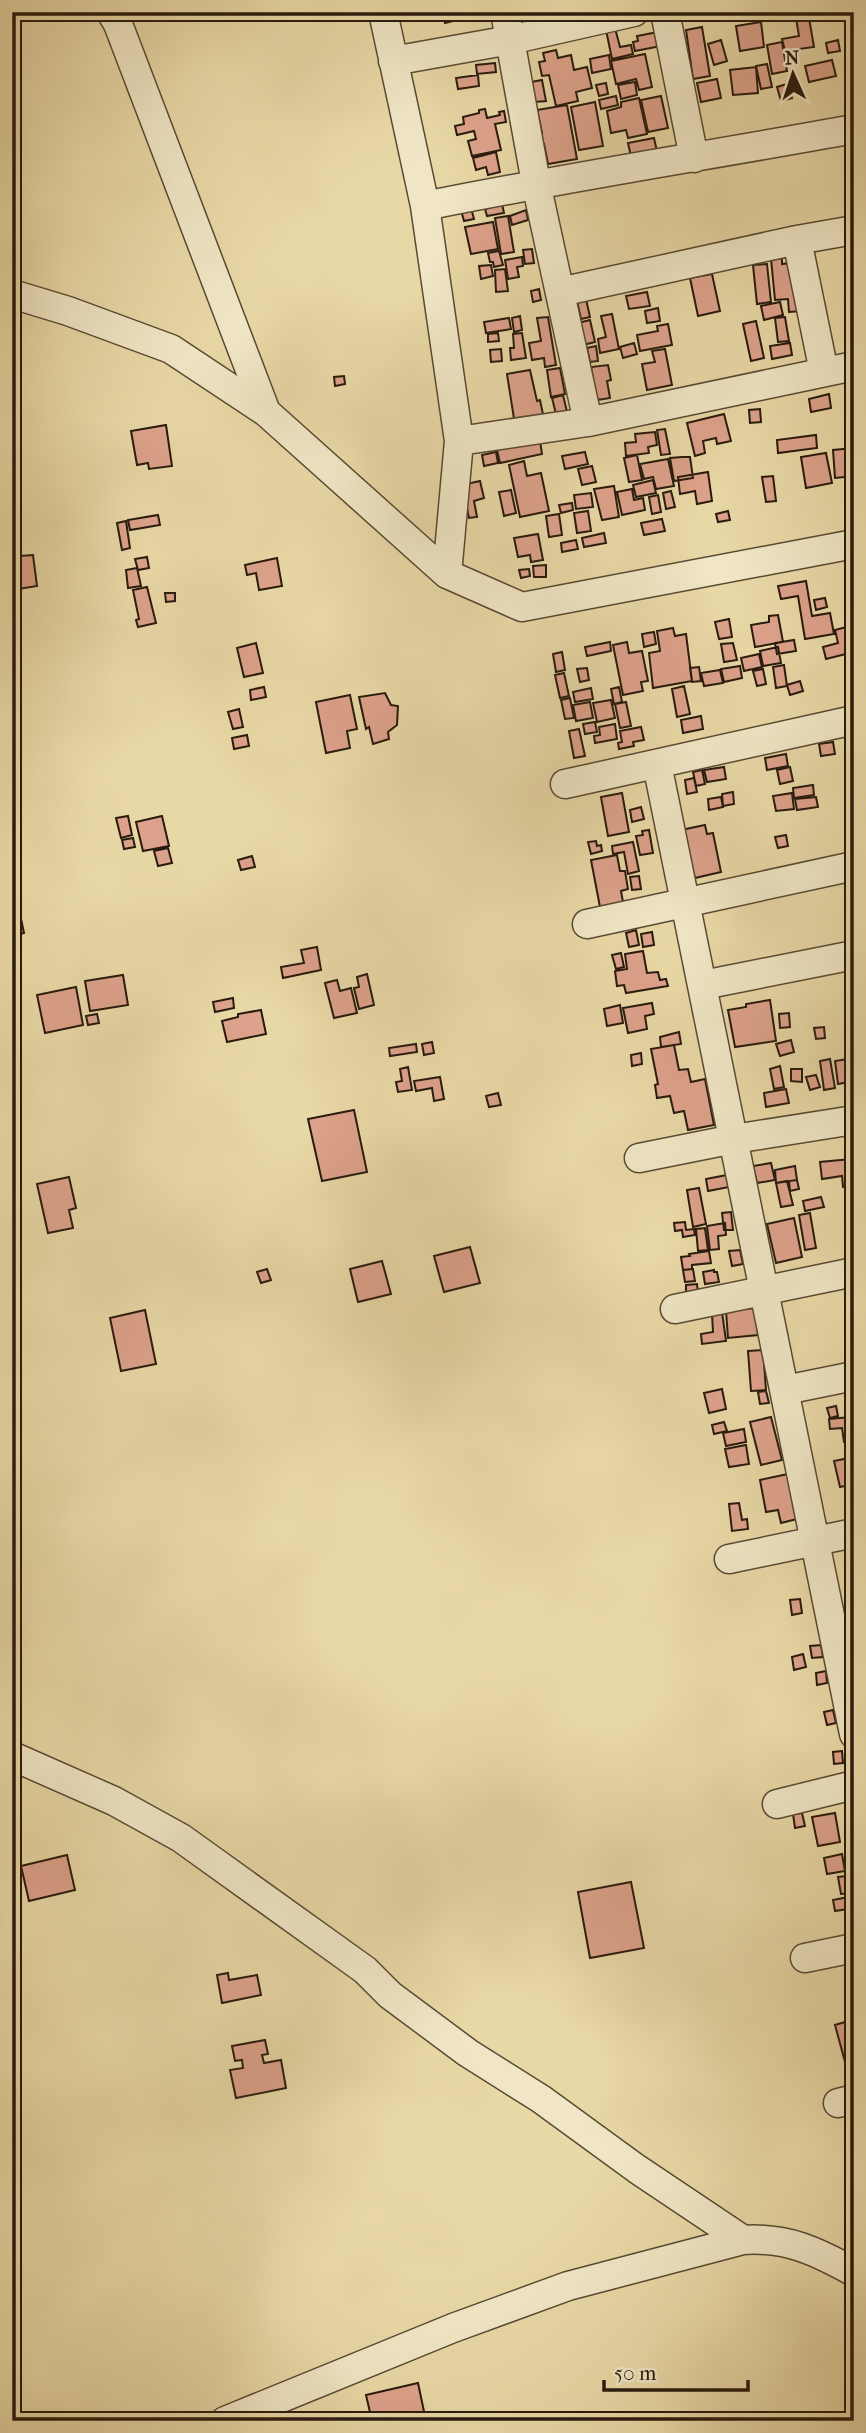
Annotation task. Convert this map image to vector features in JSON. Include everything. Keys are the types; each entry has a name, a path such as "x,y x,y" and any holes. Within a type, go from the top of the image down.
{"street":[{"path":"111,12 118,24 267,412"},
{"path":"383,12 425,206 459,441 447,573"},
{"path":"505,12 536,183 588,422"},
{"path":"393,61 510,40 635,12"},
{"path":"665,12 694,158"},
{"path":"425,206 536,183 854,130"},
{"path":"561,292 854,230"},
{"path":"797,240 824,372"},
{"path":"12,294 68,311 171,349 267,412 447,573 522,607 854,544"},
{"path":"459,441 588,422 854,366"},
{"path":"565,784 854,720"},
{"path":"657,764 814,1541 850,1697 854,1734"},
{"path":"586,924 854,866"},
{"path":"703,985 854,955"},
{"path":"639,1157 854,1120"},
{"path":"676,1309 854,1272"},
{"path":"785,1390 854,1376"},
{"path":"729,1559 854,1533"},
{"path":"12,1756 114,1801 181,1838 365,1970 390,1995 468,2053 541,2099 637,2169 743,2239"},
{"path":"777,1804 854,1785"},
{"path":"805,1958 854,1948"},
{"path":"225,2421 453,2328 568,2286 743,2239 765,2238 796,2244 854,2272"}],"building":[{"path":"443,12 459,12 461,19 445,23"},
{"path":"795,12 808,12 814,47 785,51 782,39 799,36"},
{"path":"761,22 764,47 740,51 736,26"},
{"path":"702,27 710,76 693,79 686,30"},
{"path":"615,28 620,47 631,45 633,54 612,59 606,30"},
{"path":"658,32 661,46 635,51 633,42 638,41 637,36"},
{"path":"721,40 727,61 714,65 708,44"},
{"path":"838,40 840,51 828,53 826,43"},
{"path":"782,42 787,71 772,74 767,45"},
{"path":"556,50 558,58 571,55 574,70 587,67 592,88 576,92 578,101 556,106 549,75 542,76 539,62 545,61 543,53"},
{"path":"645,54 652,87 639,90 636,79 616,84 611,61"},
{"path":"609,55 611,69 592,73 590,59"},
{"path":"832,60 836,76 809,82 805,66"},
{"path":"495,63 496,72 477,74 476,65"},
{"path":"767,64 772,87 761,89 756,66"},
{"path":"756,67 758,93 733,95 730,70"},
{"path":"478,75 479,86 458,89 456,78"},
{"path":"717,79 721,98 701,102 697,83"},
{"path":"542,80 546,101 535,102 531,82"},
{"path":"635,82 637,95 621,99 618,85"},
{"path":"854,82 854,102 847,102 845,83"},
{"path":"606,83 608,94 599,96 596,85"},
{"path":"787,84 792,98 781,101 777,87"},
{"path":"616,96 618,105 601,109 599,100"},
{"path":"661,96 668,128 648,132 641,100"},
{"path":"639,98 647,134 628,138 626,130 611,133 607,111 621,107 621,102"},
{"path":"595,102 603,146 579,150 571,107"},
{"path":"567,105 577,159 548,164 544,144 536,146 534,134 542,133 537,110"},
{"path":"485,109 487,118 500,115 499,112 504,111 506,122 495,124 501,150 472,156 468,141 476,139 474,131 457,135 455,126 464,124 463,117"},
{"path":"654,138 658,156 632,161 628,143"},
{"path":"496,152 500,172 488,175 486,167 476,170 473,158"},
{"path":"502,204 504,213 487,216 485,209"},
{"path":"471,208 474,219 464,221 461,210"},
{"path":"526,210 528,220 512,225 510,216"},
{"path":"508,216 514,252 501,254 495,218"},
{"path":"493,222 498,249 471,254 465,227"},
{"path":"532,249 534,263 525,264 523,250"},
{"path":"499,251 503,265 494,267 488,253"},
{"path":"522,257 523,266 517,267 519,277 508,279 505,260"},
{"path":"782,258 782,264 797,262 802,311 789,312 788,299 775,300 771,259"},
{"path":"767,264 771,302 757,304 753,265"},
{"path":"491,265 493,276 481,279 479,266"},
{"path":"505,269 508,291 496,292 495,270"},
{"path":"712,274 720,311 698,316 690,278"},
{"path":"539,289 541,300 533,302 531,291"},
{"path":"584,290 590,317 581,319 575,292"},
{"path":"647,292 650,306 629,309 626,296"},
{"path":"780,302 783,315 764,320 761,306"},
{"path":"854,303 854,327 849,328 845,304"},
{"path":"658,308 660,321 647,323 645,311"},
{"path":"612,314 619,349 600,353 598,339 606,337 601,316"},
{"path":"520,316 522,330 514,332 512,318"},
{"path":"548,317 556,365 545,367 544,358 532,360 529,343 541,341 537,318"},
{"path":"785,317 789,341 778,342 775,318"},
{"path":"509,318 511,329 486,333 484,322"},
{"path":"590,320 595,342 583,345 578,323"},
{"path":"756,321 764,358 751,361 743,324"},
{"path":"668,324 672,345 640,351 637,335 658,331 657,326"},
{"path":"498,333 499,341 488,342 488,334"},
{"path":"522,333 526,358 511,360 513,334"},
{"path":"634,343 637,354 623,358 620,347"},
{"path":"790,343 792,355 772,359 770,346"},
{"path":"596,346 598,361 590,362 587,348"},
{"path":"501,349 502,361 491,362 490,350"},
{"path":"665,349 672,385 647,390 642,364 655,362 652,351"},
{"path":"608,365 610,398 597,400 591,367"},
{"path":"560,368 565,394 551,397 547,370"},
{"path":"530,370 544,419 515,425 507,374"},
{"path":"344,376 345,384 335,386 334,377"},
{"path":"829,394 831,408 811,412 809,399"},
{"path":"563,395 567,412 556,414 552,398"},
{"path":"760,409 761,422 750,423 749,410"},
{"path":"724,414 731,441 717,444 716,438 703,441 705,453 695,456 687,423"},
{"path":"166,425 172,466 149,469 148,463 137,465 131,431"},
{"path":"665,429 670,454 661,455 657,430"},
{"path":"655,432 657,445 648,447 649,453 626,456 625,443 636,442 635,434"},
{"path":"816,435 817,448 778,453 777,440"},
{"path":"540,441 542,454 500,463 497,450"},
{"path":"854,448 854,476 835,478 833,450"},
{"path":"496,452 498,463 484,466 482,455"},
{"path":"585,452 588,464 565,469 562,456"},
{"path":"826,453 832,483 806,488 801,457"},
{"path":"637,455 642,480 629,482 624,458"},
{"path":"690,457 693,478 674,481 670,458"},
{"path":"668,459 674,486 656,489 653,477 644,479 640,464"},
{"path":"524,461 527,476 541,473 549,511 520,517 509,465"},
{"path":"592,466 596,482 582,485 578,469"},
{"path":"708,472 712,501 697,504 695,491 680,494 678,477"},
{"path":"773,476 776,501 766,502 762,477"},
{"path":"653,480 656,493 636,497 633,485"},
{"path":"480,481 484,498 474,501 477,517 469,518 462,485"},
{"path":"614,486 619,517 602,520 594,489"},
{"path":"632,489 634,500 643,498 645,510 622,515 617,492"},
{"path":"511,490 516,513 504,516 499,492"},
{"path":"671,491 675,507 666,509 663,493"},
{"path":"591,493 593,507 576,509 574,495"},
{"path":"658,495 661,512 652,514 649,497"},
{"path":"572,503 573,510 561,513 559,505"},
{"path":"588,511 591,531 577,533 574,513"},
{"path":"728,511 730,520 718,522 716,514"},
{"path":"559,514 562,535 549,537 546,516"},
{"path":"158,515 160,525 130,530 128,520"},
{"path":"662,519 665,531 644,535 641,523"},
{"path":"126,521 130,548 122,550 117,523"},
{"path":"604,533 606,543 584,547 582,538"},
{"path":"538,534 543,560 531,562 530,555 518,557 514,538"},
{"path":"576,540 578,549 562,552 561,543"},
{"path":"12,543 18,543 20,556 33,555 37,586 12,590"},
{"path":"147,557 149,568 138,570 135,559"},
{"path":"277,558 282,586 259,590 256,573 247,575 245,565"},
{"path":"546,565 546,577 534,577 533,566"},
{"path":"137,568 141,586 128,588 126,570"},
{"path":"529,569 530,576 521,578 519,570"},
{"path":"806,581 812,616 830,613 834,634 805,639 798,596 781,599 778,586"},
{"path":"147,587 156,623 138,627 133,590"},
{"path":"165,593 175,593 175,601 166,602"},
{"path":"825,598 827,607 816,610 814,600"},
{"path":"778,615 783,642 755,647 751,625 769,622 769,616"},
{"path":"729,619 732,637 719,639 715,622"},
{"path":"854,625 854,652 826,659 823,647 838,643 835,630"},
{"path":"673,628 675,636 686,634 692,681 653,688 649,653 660,651 657,631"},
{"path":"654,632 656,644 644,647 642,634"},
{"path":"794,640 796,651 777,654 775,643"},
{"path":"610,642 611,651 587,656 585,647"},
{"path":"627,642 629,653 642,651 648,681 641,682 643,691 623,695 613,645"},
{"path":"256,643 263,673 244,677 237,648"},
{"path":"733,643 737,660 724,662 721,644"},
{"path":"778,647 781,663 763,666 760,651"},
{"path":"562,652 565,670 556,672 553,654"},
{"path":"759,654 762,667 744,671 741,658"},
{"path":"784,665 787,686 776,688 773,667"},
{"path":"740,666 742,678 724,682 721,669"},
{"path":"699,667 701,681 692,682 690,668"},
{"path":"587,668 589,680 580,682 577,669"},
{"path":"763,669 766,684 757,686 753,671"},
{"path":"720,670 723,683 704,686 701,673"},
{"path":"564,673 569,696 560,698 555,675"},
{"path":"800,681 803,691 790,695 787,685"},
{"path":"684,686 690,714 677,717 672,689"},
{"path":"264,687 266,697 251,700 250,690"},
{"path":"619,687 622,702 614,704 611,689"},
{"path":"591,688 593,699 575,702 573,692"},
{"path":"385,693 391,705 398,706 397,725 388,732 389,739 373,744 369,727 366,729 359,697"},
{"path":"350,695 357,729 347,731 350,748 326,753 316,702"},
{"path":"570,698 574,718 565,719 561,700"},
{"path":"611,700 615,718 597,722 593,703"},
{"path":"590,702 593,718 576,721 573,705"},
{"path":"626,702 631,726 620,728 615,704"},
{"path":"239,709 243,727 233,729 228,712"},
{"path":"701,716 703,729 683,733 681,720"},
{"path":"595,722 597,732 585,734 583,724"},
{"path":"615,724 617,739 595,743 594,736 600,735 599,727"},
{"path":"641,727 644,740 633,742 634,746 619,749 618,743 622,742 620,731"},
{"path":"579,729 585,756 574,758 569,731"},
{"path":"247,735 249,746 234,749 232,738"},
{"path":"833,742 835,754 821,756 819,744"},
{"path":"786,754 788,766 767,770 765,758"},
{"path":"724,767 726,779 707,782 704,770"},
{"path":"790,767 793,781 780,784 777,770"},
{"path":"702,770 705,784 696,786 693,772"},
{"path":"694,778 697,792 687,794 685,780"},
{"path":"813,785 814,795 794,798 793,788"},
{"path":"733,792 734,804 723,806 722,794"},
{"path":"622,793 629,832 608,836 601,797"},
{"path":"792,793 794,809 776,811 773,796"},
{"path":"721,797 723,807 709,810 708,799"},
{"path":"816,797 818,807 797,810 795,799"},
{"path":"641,807 644,819 632,822 630,810"},
{"path":"128,816 132,835 121,838 116,818"},
{"path":"162,816 169,846 143,851 136,822"},
{"path":"705,825 707,834 713,833 721,872 695,878 681,830"},
{"path":"649,830 653,853 640,855 636,836"},
{"path":"786,835 788,846 778,848 775,837"},
{"path":"133,838 135,847 124,849 122,840"},
{"path":"596,841 597,846 601,845 602,851 591,854 588,842"},
{"path":"633,842 639,871 628,874 624,852 613,854 612,846"},
{"path":"168,848 172,863 158,866 154,851"},
{"path":"617,855 620,871 625,871 628,889 621,891 623,902 600,907 591,860"},
{"path":"252,856 255,867 241,870 238,860"},
{"path":"639,876 641,889 632,890 630,877"},
{"path":"17,900 24,933 12,936 12,901"},
{"path":"636,930 639,945 629,947 626,933"},
{"path":"652,932 654,945 643,947 641,934"},
{"path":"317,947 321,970 283,978 281,967 304,963 301,950"},
{"path":"643,951 647,973 658,972 660,980 666,979 668,986 626,993 624,985 617,986 615,971 627,969 625,954"},
{"path":"621,953 624,967 616,969 612,955"},
{"path":"367,974 374,1005 359,1009 354,988 359,987 357,977"},
{"path":"123,975 128,1005 90,1011 85,981"},
{"path":"337,980 340,991 351,988 357,1013 334,1018 325,983"},
{"path":"76,987 83,1025 45,1033 37,995"},
{"path":"233,998 234,1008 215,1012 213,1002"},
{"path":"770,1000 776,1041 735,1047 728,1010"},
{"path":"652,1003 654,1014 645,1016 647,1029 628,1033 623,1008"},
{"path":"620,1005 623,1023 607,1026 604,1009"},
{"path":"261,1010 266,1034 227,1042 222,1021 238,1017 238,1014"},
{"path":"789,1013 790,1027 780,1028 779,1014"},
{"path":"97,1014 99,1023 88,1025 86,1016"},
{"path":"824,1027 825,1038 816,1039 814,1028"},
{"path":"679,1032 681,1044 661,1047 660,1037"},
{"path":"791,1040 794,1052 780,1056 776,1044"},
{"path":"432,1042 434,1053 424,1055 422,1044"},
{"path":"416,1044 417,1052 390,1056 389,1048"},
{"path":"674,1045 679,1070 688,1069 691,1082 705,1079 714,1125 688,1130 684,1111 674,1113 670,1096 657,1098 655,1085 658,1084 651,1049"},
{"path":"641,1053 642,1064 632,1066 631,1055"},
{"path":"854,1058 854,1081 838,1084 835,1061"},
{"path":"830,1059 835,1088 824,1090 820,1061"},
{"path":"780,1066 784,1087 774,1089 770,1069"},
{"path":"408,1067 412,1090 398,1092 396,1082 402,1081 400,1069"},
{"path":"791,1069 802,1069 802,1082 791,1081"},
{"path":"816,1075 820,1087 810,1090 806,1077"},
{"path":"440,1077 444,1099 434,1101 432,1088 416,1091 414,1081"},
{"path":"786,1089 789,1103 766,1107 764,1093"},
{"path":"498,1093 501,1105 489,1107 486,1096"},
{"path":"354,1110 367,1172 322,1181 308,1119"},
{"path":"851,1159 854,1186 843,1187 842,1176 822,1179 820,1162"},
{"path":"771,1163 775,1180 757,1183 753,1166"},
{"path":"795,1166 797,1180 776,1183 775,1170"},
{"path":"727,1175 729,1187 708,1191 706,1179"},
{"path":"69,1177 76,1208 69,1210 73,1228 48,1233 37,1184"},
{"path":"797,1180 799,1189 790,1191 789,1181"},
{"path":"787,1181 793,1205 781,1207 776,1183"},
{"path":"699,1188 706,1224 693,1227 687,1190"},
{"path":"821,1197 824,1207 805,1211 803,1201"},
{"path":"731,1212 733,1230 724,1230 722,1213"},
{"path":"810,1213 816,1248 805,1250 799,1215"},
{"path":"794,1218 802,1257 776,1263 767,1224"},
{"path":"685,1222 686,1230 694,1229 695,1235 683,1237 682,1230 675,1231 674,1223"},
{"path":"725,1223 726,1235 718,1236 719,1249 710,1250 707,1226"},
{"path":"705,1228 708,1250 698,1251 696,1229"},
{"path":"470,1247 480,1283 444,1292 434,1256"},
{"path":"740,1250 743,1264 732,1266 729,1251"},
{"path":"709,1251 711,1263 692,1265 692,1269 683,1270 681,1257"},
{"path":"382,1261 391,1294 358,1302 350,1269"},
{"path":"267,1269 271,1280 261,1283 257,1272"},
{"path":"693,1269 695,1281 685,1282 683,1270"},
{"path":"714,1270 719,1282 705,1284 703,1272"},
{"path":"697,1284 698,1293 686,1294 686,1285"},
{"path":"755,1308 758,1335 728,1338 726,1311"},
{"path":"145,1310 156,1364 121,1371 110,1318"},
{"path":"722,1312 726,1341 702,1344 701,1334 713,1332 712,1314"},
{"path":"763,1350 766,1390 751,1391 748,1351"},
{"path":"722,1389 726,1409 709,1413 704,1393"},
{"path":"766,1391 769,1403 760,1404 758,1392"},
{"path":"836,1406 838,1416 830,1418 827,1408"},
{"path":"771,1417 782,1460 761,1465 750,1422"},
{"path":"851,1417 854,1441 844,1442 842,1428 830,1429 829,1419"},
{"path":"724,1422 727,1431 714,1434 712,1425"},
{"path":"744,1429 746,1442 726,1446 723,1433"},
{"path":"746,1445 749,1464 729,1467 725,1449"},
{"path":"849,1458 854,1484 840,1487 834,1461"},
{"path":"788,1474 797,1519 781,1523 778,1510 766,1512 760,1480"},
{"path":"739,1503 742,1520 747,1519 748,1529 732,1531 729,1504"},
{"path":"800,1599 802,1613 792,1615 790,1600"},
{"path":"854,1600 854,1614 849,1615 845,1603"},
{"path":"821,1645 823,1657 812,1658 810,1646"},
{"path":"803,1654 806,1667 794,1670 792,1657"},
{"path":"826,1671 827,1683 817,1685 816,1673"},
{"path":"833,1710 836,1723 827,1725 824,1712"},
{"path":"842,1751 843,1763 834,1764 833,1752"},
{"path":"802,1813 805,1826 795,1828 793,1814"},
{"path":"835,1813 840,1842 818,1846 812,1817"},
{"path":"842,1854 845,1871 827,1874 824,1858"},
{"path":"67,1855 75,1890 29,1901 21,1866"},
{"path":"854,1861 854,1874 848,1875 846,1862"},
{"path":"847,1876 851,1893 841,1894 838,1877"},
{"path":"631,1882 644,1948 590,1958 578,1892"},
{"path":"853,1896 854,1908 835,1911 833,1900"},
{"path":"228,1973 229,1980 257,1975 261,1995 222,2003 217,1975"},
{"path":"845,2022 854,2055 854,2071 848,2073 835,2025"},
{"path":"265,2040 268,2054 262,2055 264,2063 281,2060 286,2088 236,2098 230,2070 243,2068 242,2060 235,2061 232,2046"},
{"path":"418,2383 426,2421 372,2421 366,2395"}]}
